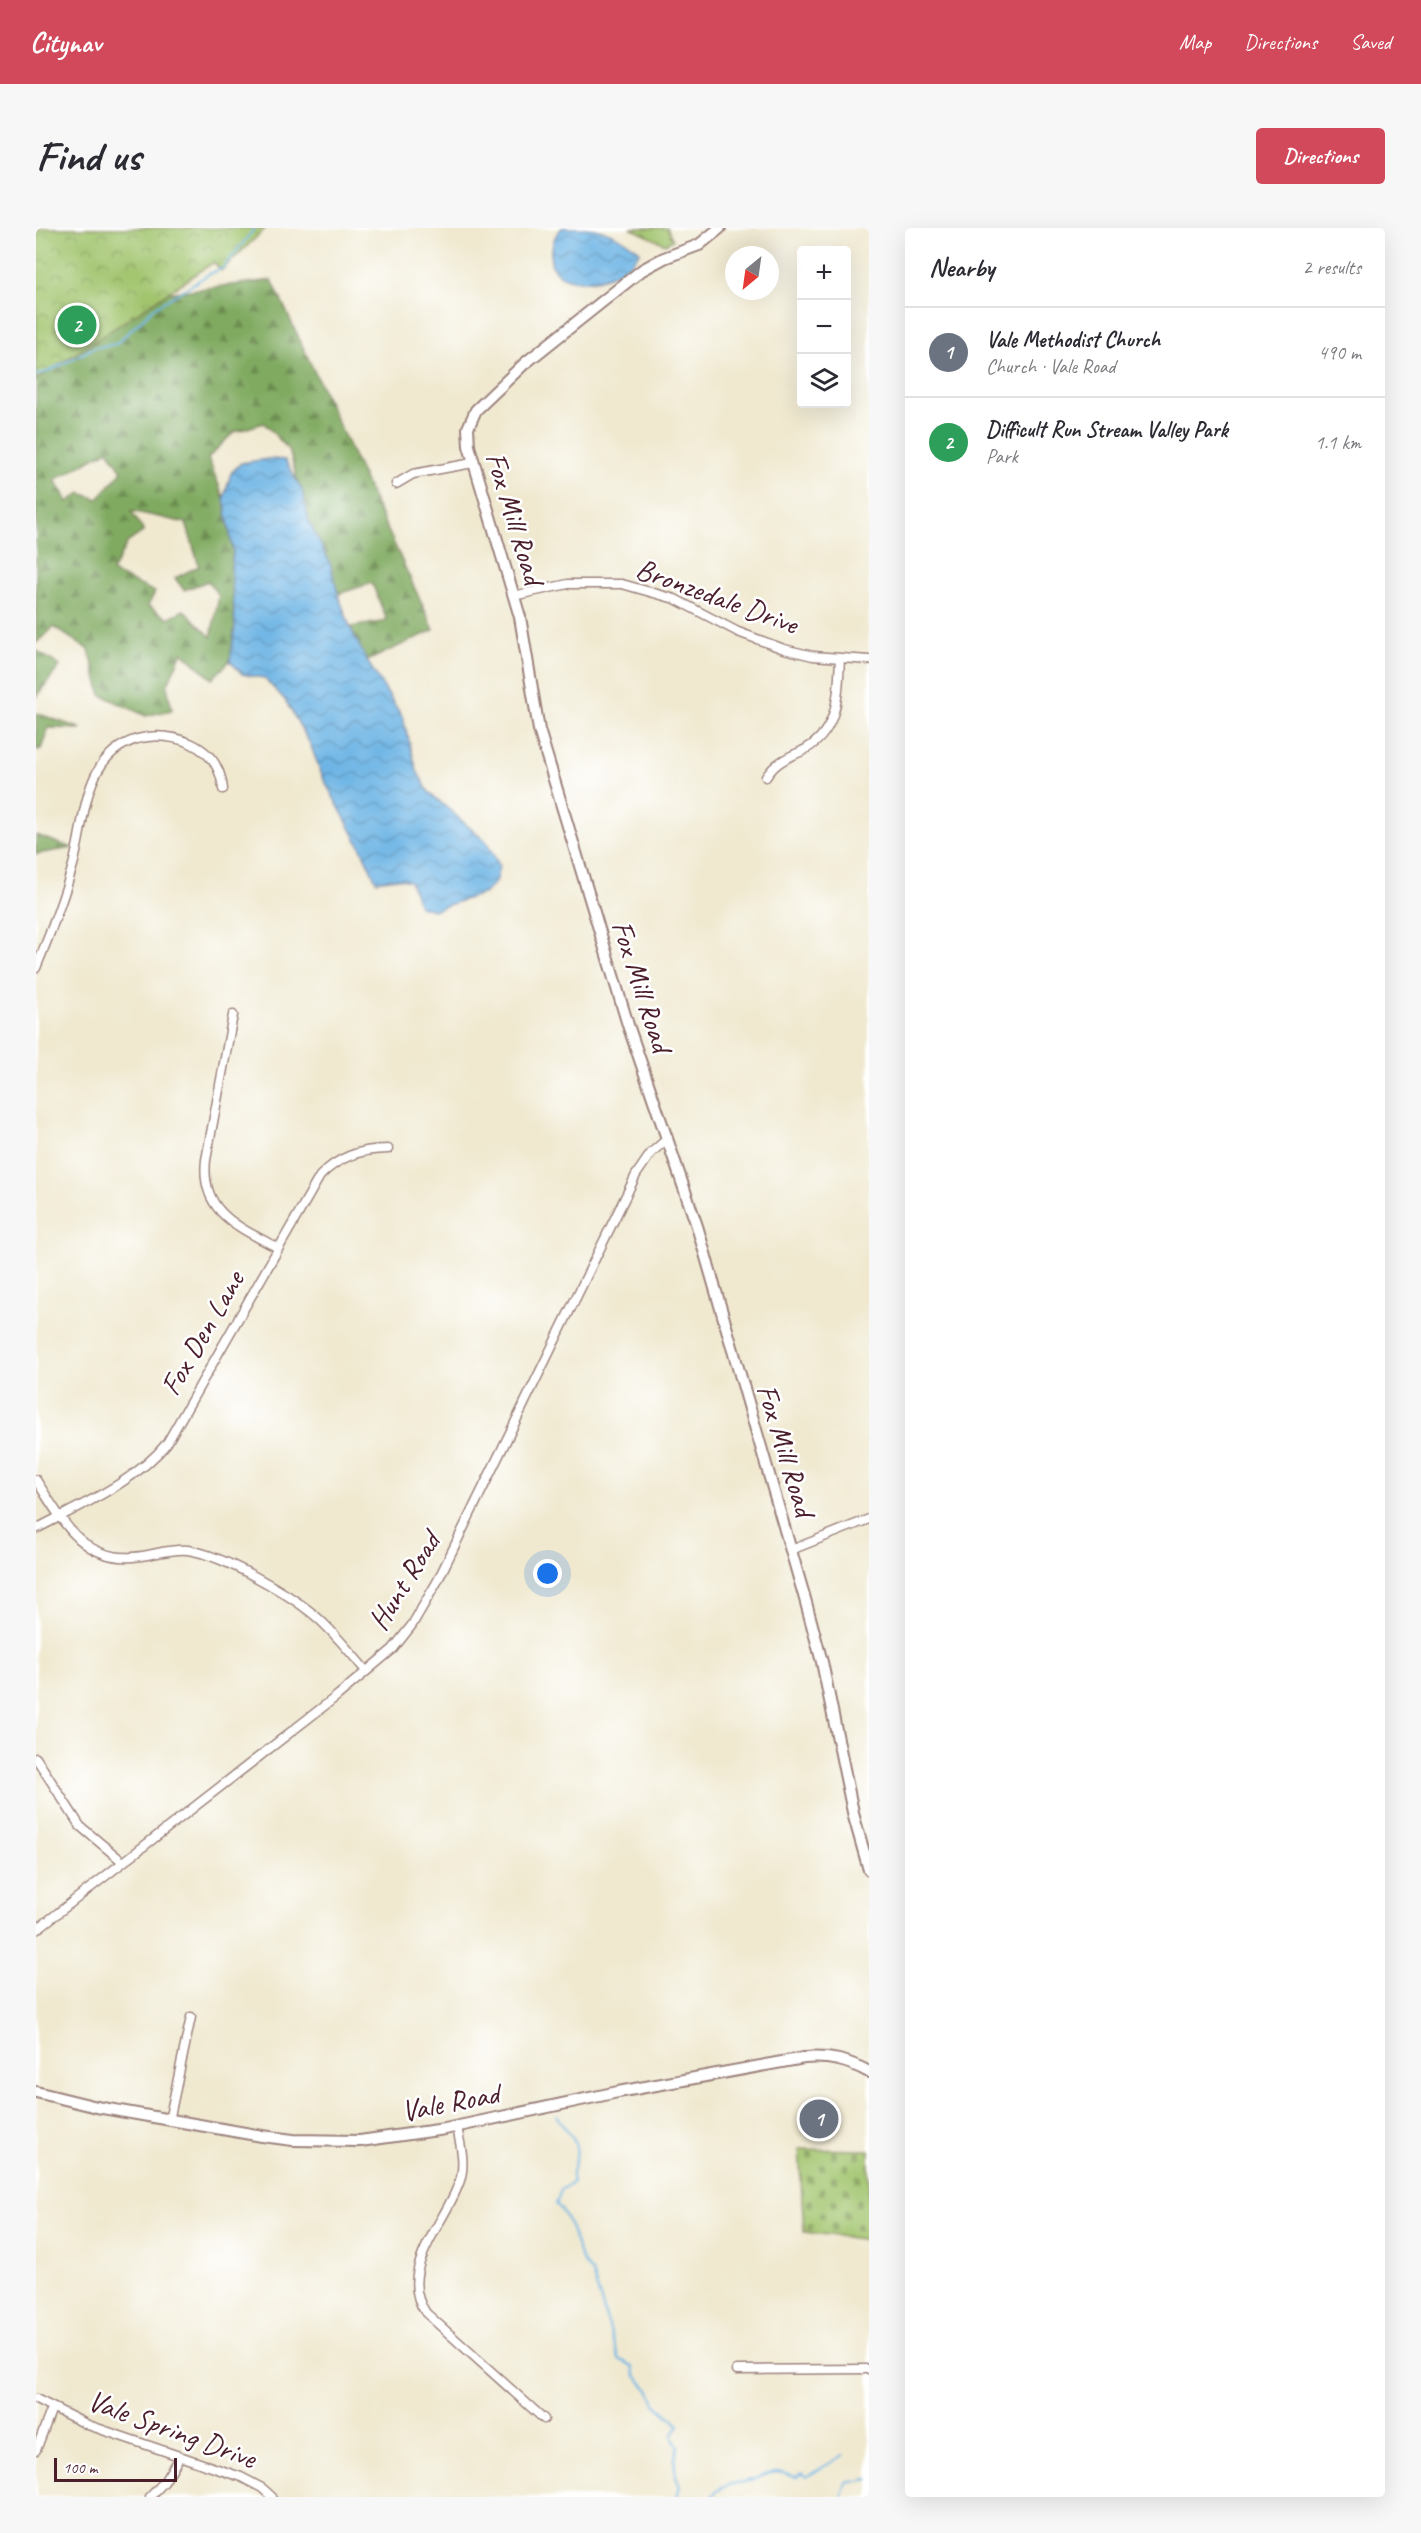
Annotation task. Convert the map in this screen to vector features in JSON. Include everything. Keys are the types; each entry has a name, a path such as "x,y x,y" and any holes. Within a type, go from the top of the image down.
{"main road":[{"name":"Fox Mill Road","path":"720,228 699,245 664,258 642,270 493,392 476,410 470,423 468,447 520,617 539,730 628,1025 697,1226 791,1550 822,1662 854,1817 869,1870"},
{"name":"Vale Road","path":"36,2092 169,2121 262,2136 336,2141 398,2137 457,2127 618,2091 804,2058 832,2057 869,2072"}],"street":[{"path":"396,484 413,474 472,463"},
{"name":"Bronzedale Drive","path":"513,596 568,584 622,584 675,599 738,632 784,649 869,660"},
{"path":"766,777 783,759 817,741 831,723 837,706 840,658"},
{"path":"36,968 66,890 79,843 91,782 102,762 129,742 143,737 181,739 211,758 220,773 223,789"},
{"path":"233,1015 206,1160 206,1184 211,1199 226,1217 278,1248"},
{"name":"Hunt Road","path":"36,1930 366,1671 400,1641 423,1608 636,1175 651,1153 668,1138"},
{"name":"Fox Den Lane","path":"36,1529 135,1474 158,1455 316,1182 326,1170 352,1154 365,1150 388,1149"},
{"path":"36,1480 60,1516 85,1545 111,1557 136,1557 187,1550 229,1565 277,1591 316,1616 366,1671"},
{"path":"791,1550 869,1519"},
{"path":"36,1758 80,1826 123,1862"},
{"path":"169,2121 191,2017"},
{"path":"457,2127 462,2156 460,2180 419,2264 417,2297 426,2313 544,2419"},
{"path":"737,2370 869,2369"},
{"name":"Vale Spring Drive","path":"36,2399 88,2426 241,2477 262,2488 272,2497"},
{"name":"Vale Spring Drive","path":"36,2450 52,2409"},
{"path":"150,2497 167,2478 180,2456"}],"green space":[{"path":"43,228 266,228 221,271 214,262 36,380 36,231"},
{"path":"630,228 667,228 673,240 665,244"},
{"path":"272,280 434,630 367,661 350,627 387,621 372,583 338,594 330,563 309,522 289,450 264,423 234,432 208,458 224,498 233,552 231,569 235,626 230,661 212,679 182,652 167,686 172,710 146,716 101,695 89,650 54,627 36,643 36,309","holes":["108,450 122,471 98,499 81,493 68,502 55,480","131,511 186,523 199,566 175,578 184,590 208,581 219,596 211,637 184,610 168,618 148,606 155,592 112,572 127,543 144,531"]},
{"path":"36,650 60,666 36,697"},
{"path":"36,713 82,729 48,728 41,749 36,750"},
{"path":"36,835 72,848 36,854"},
{"path":"799,2149 869,2150 869,2240 804,2232"}],"water":[{"path":"562,228 604,231 640,251 630,263 616,273 600,279 584,281 569,279 558,274 551,263 554,239"},
{"path":"268,459 285,460 302,490 309,522 330,563 350,627 367,661 403,718 417,771 429,792 486,842 499,865 496,881 485,893 433,910 419,906 410,881 397,878 376,881 324,780 310,744 285,700 264,678 242,674 230,661 235,626 231,569 233,552 224,498 231,473 241,463"}],"waterway":[{"path":"36,375 47,372 93,348 116,344 154,308 209,274 223,268 255,228"},
{"path":"556,2115 574,2140 577,2151 572,2172 573,2182 561,2190 556,2204 567,2220 581,2257 592,2273 619,2359 633,2366 635,2375 650,2391 655,2404 679,2425 672,2436 678,2447 675,2467 680,2486 677,2497"},
{"path":"712,2497 726,2486 772,2473 778,2472 797,2477 801,2473 806,2477 844,2455"},
{"path":"842,2497 847,2483 869,2479"}],"place":[{"name":"Difficult Run Stream Valley Park","path":"77,325"},
{"name":"Vale Methodist Church","path":"819,2119"}]}
